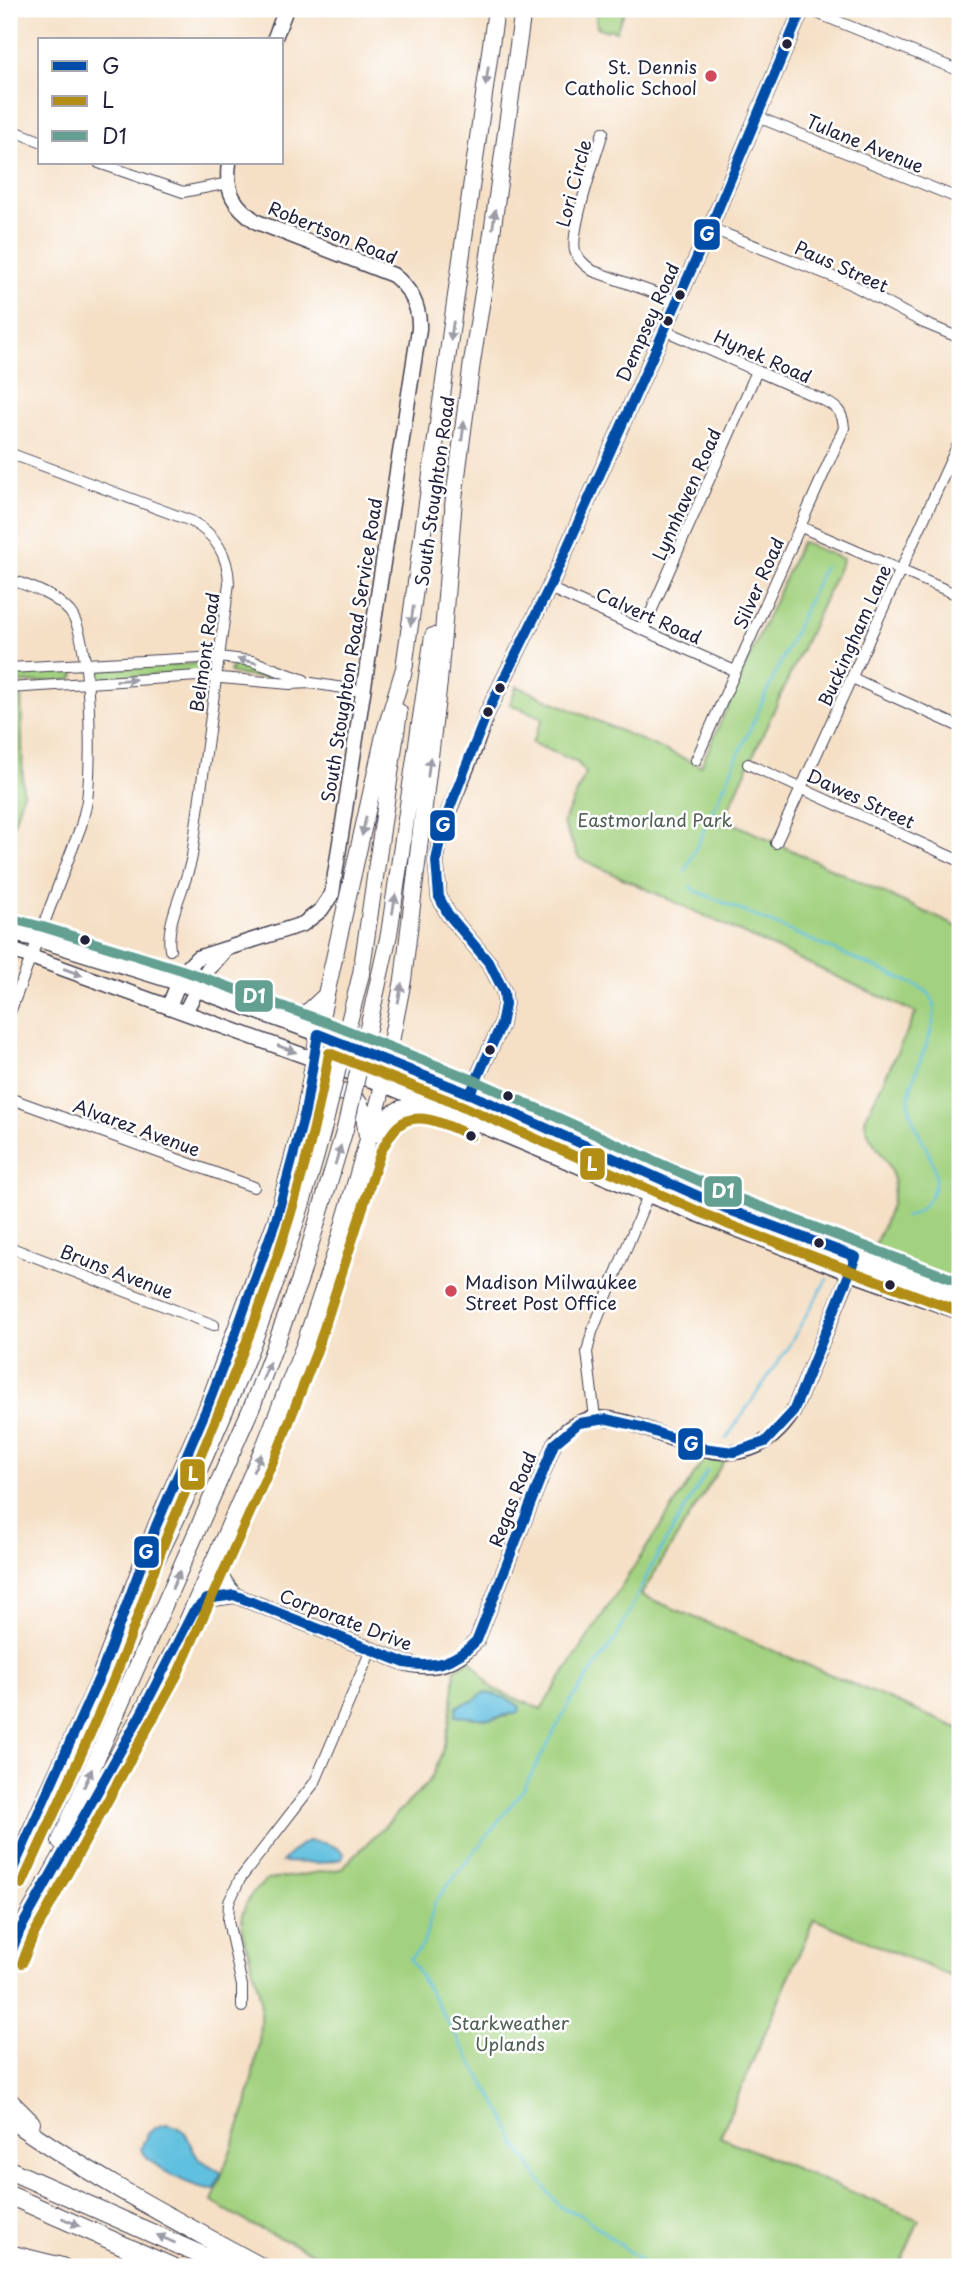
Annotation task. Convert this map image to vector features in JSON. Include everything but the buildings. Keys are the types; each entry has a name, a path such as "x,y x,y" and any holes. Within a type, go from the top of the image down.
{"highway":[{"path":"9,2101 21,2115 88,2170"},
{"path":"9,2118 133,2198 261,2267"},
{"path":"9,2170 228,2267"},
{"path":"9,2195 172,2267"},
{"path":"9,2254 62,2267"}],"main road":[{"name":"South Stoughton Road","path":"102,1671 186,1500 238,1383 279,1270 325,1122 347,1030 360,974 496,9"},
{"name":"South Stoughton Road","path":"20,1930 253,1405 300,1279 345,1129 380,978 396,888 523,9"},
{"path":"458,283 484,287"},
{"path":"9,1958 20,1930 141,1714 182,1633 267,1442 304,1346 368,1145 403,980 432,736 454,499"},
{"path":"9,1878 102,1671 156,1526 235,1335 276,1220 299,1134 326,995 385,731 405,665"},
{"path":"289,1023 317,1005 326,995"},
{"path":"299,1134 317,1100 331,1093 339,1093 359,1104 363,1111 368,1145"},
{"path":"368,1145 387,1117 396,1110 410,1105 439,1107"},
{"path":"229,1526 219,1572 221,1580 234,1595"},
{"path":"182,1633 200,1604 215,1597 234,1595"}],"street":[{"path":"275,38 286,9"},
{"path":"805,9 960,71"},
{"name":"Dempsey Road","path":"470,1094 504,1016 504,992 490,964 446,911 439,897 437,847 443,825 474,750 493,721 512,677 520,648 710,228 805,9"},
{"name":"Tulane Avenue","path":"758,117 960,199"},
{"path":"9,129 38,140"},
{"name":"Lori Circle","path":"603,132 575,231 576,253 586,267 593,271 677,301"},
{"path":"102,164 183,192 229,183 229,164"},
{"name":"Robertson Road","path":"229,183 231,196 240,210 257,222 393,275 408,289"},
{"name":"Paus Street","path":"710,228 849,283 924,323 960,338"},
{"name":"South Stoughton Road Service Road","path":"169,1006 183,974 197,958 303,924 321,910 332,894 419,329 416,305 408,289"},
{"name":"Hynek Road","path":"664,330 823,400 835,406 843,418"},
{"name":"Lynnhaven Road","path":"643,630 757,371"},
{"name":"Silver Road","path":"696,760 844,428 843,418"},
{"name":"Buckingham Lane","path":"776,843 901,570 955,464 960,440"},
{"name":"Belmont Road","path":"9,453 191,521 206,531 223,554 229,575 217,676 189,872 172,922 170,950"},
{"path":"800,527 960,596"},
{"path":"9,579 48,595 69,612 76,622 87,683 89,755 87,799 81,826 9,1015"},
{"name":"Calvert Road","path":"549,588 736,671"},
{"path":"9,668 219,657 252,661 311,683 362,691"},
{"path":"9,688 217,676 290,684 311,683"},
{"path":"852,678 960,727"},
{"name":"Dawes Street","path":"748,764 960,861"},
{"path":"9,933 178,983 386,1060 470,1094 740,1214 960,1297"},
{"path":"9,949 382,1084 648,1195 850,1273 960,1312"},
{"path":"185,1012 210,965 225,950"},
{"name":"Alvarez Avenue","path":"9,1098 254,1187"},
{"path":"518,1139 580,1156 635,1181 645,1181 652,1177"},
{"path":"740,1214 701,1205 664,1191 657,1190 648,1195 592,1332 587,1352 595,1419 623,1420 690,1446 718,1453 737,1452 768,1439 779,1431 793,1412 856,1257"},
{"name":"Bruns Avenue","path":"9,1247 214,1325"},
{"name":"Regas Road","path":"446,1663 463,1655 477,1640 554,1444 571,1427 595,1419"},
{"name":"Corporate Drive","path":"234,1595 420,1667 446,1663"},
{"path":"242,2007 242,1986 228,1921 229,1902 240,1880 316,1782 371,1650"}],"green space":[{"path":"599,9 626,9 616,31 597,27"},
{"name":"Eastmorland Park","path":"801,542 843,559 724,819 960,928 960,1259 948,1286 870,1255 890,1209 894,1185 892,1173 870,1137 865,1119 916,1013 579,858 563,823 586,773 577,762 532,743 543,718 510,704 517,686 701,766"},
{"path":"203,663 208,667 205,673 99,678 97,675 99,669"},
{"path":"233,665 240,665 283,681 233,674 230,671"},
{"path":"71,670 75,675 71,680 9,684 9,674"},
{"path":"9,691 21,691 23,793 9,839"},
{"name":"Starkweather Uplands","path":"705,1458 724,1461 641,1595 960,1729 960,1980 814,1919 720,2137 919,2220 899,2267 345,2267 258,2228 212,2202 247,2105 259,2042 261,1999 242,1928 242,1915 253,1892 267,1880 341,1869 427,1784 445,1744 455,1669 470,1660 493,1689 541,1709","holes":["483,1693 507,1716 490,1719 456,1715 457,1706 473,1701"]}],"water":[{"path":"483,1693 512,1701 520,1707 519,1712 490,1719 456,1716 457,1706 473,1701"},
{"path":"308,1841 333,1846 344,1855 341,1859 320,1863 282,1862 297,1847"},
{"path":"167,2124 181,2129 199,2158 221,2173 215,2189 174,2176 146,2156 141,2149 145,2139 157,2127"}],"waterway":[{"path":"685,872 824,567"},
{"path":"690,886 909,982 928,993 934,1002 932,1028 915,1074 909,1101 911,1114 933,1164 934,1189 927,1202 905,1217"},
{"path":"726,1439 788,1347 827,1279"},
{"path":"649,2267 583,2216 561,2207 550,2195 515,2143 505,2118 410,1959 423,1945 435,1902 523,1790 570,1702 618,1635 651,1567 707,1471"}],"transit line":[{"name":"G","path":"470,1094 501,1025 504,992 490,964 448,914 439,897 436,861 443,825 487,713 549,588 710,228 802,9"},
{"name":"D1","path":"12,919 182,970 323,1021 476,1081 737,1198 960,1282"},
{"name":"G","path":"9,1878 102,1671 156,1526 235,1335 276,1220 305,1112 318,1034 470,1094 732,1211 856,1257 793,1412 765,1442 734,1452 702,1448 607,1419 579,1423 554,1444 477,1640 453,1659 426,1665 405,1663 234,1595 207,1599 193,1612 141,1714 20,1930 9,1958"},
{"name":"L","path":"22,1884 115,1676 163,1546 264,1295 302,1176 329,1053 465,1107 727,1224 955,1310"},
{"name":"L","path":"22,1963 33,1936 177,1675 279,1448 317,1350 381,1151 397,1127 414,1119 434,1121 471,1136"}],"place":[{"name":"St. Dennis Catholic School","path":"711,76"},
{"name":"Madison Milwaukee Street Post Office","path":"451,1291"}]}
